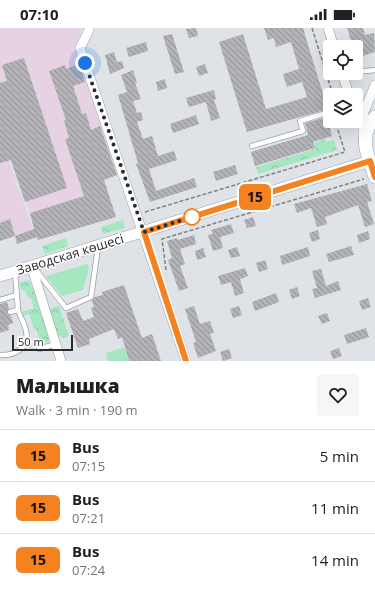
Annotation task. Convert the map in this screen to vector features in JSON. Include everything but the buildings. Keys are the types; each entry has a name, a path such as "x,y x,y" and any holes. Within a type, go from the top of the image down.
{"main road":[{"path":"370,178 370,161 363,141 370,123 375,117"}],"street":[{"path":"328,28 332,40"},
{"path":"92,29 80,48 144,232 186,361"},
{"path":"363,141 364,112 375,85"},
{"path":"359,128 363,141"},
{"name":"Заводская көшесі","path":"0,276 15,272 31,265 144,232 370,161"},
{"path":"31,265 61,361"}],"lane":[{"path":"363,71 375,70"},
{"path":"252,146 303,131 300,121 323,114"},
{"path":"31,265 66,308 91,297 98,245"},
{"path":"0,355 13,354 23,348 26,340 26,331 18,310 15,272"},
{"path":"0,300 17,295"},
{"path":"10,312 18,310"},
{"path":"39,349 56,344"}],"path":[{"path":"312,28 331,88"},
{"path":"137,214 345,152 337,128"},
{"path":"166,270 162,239 370,178"}],"shaded area":[{"path":"0,28 82,28 74,47 102,126 66,139 84,196 30,213 0,128"},
{"path":"0,135 33,230 0,241"}],"green space":[{"path":"325,139 326,142 334,140 337,150 258,174 256,167 315,149 314,143"},
{"path":"123,220 125,228 103,234 101,227"},
{"path":"66,238 68,246 45,254 42,246"},
{"path":"87,264 89,268 83,290 62,296 46,276"},
{"path":"29,280 41,307 50,337 47,342 41,345 36,328 34,329 29,314 23,316 22,312 34,308 31,298 27,296 26,291 21,289 19,283"},
{"path":"59,306 69,336 63,338 57,334 49,309"},
{"path":"124,347 129,361 108,361 106,353"}],"bus line":[{"name":"15","path":"186,361 144,232 370,161 375,177"}],"route":[{"path":"85,63 144,232 192,217"}]}
